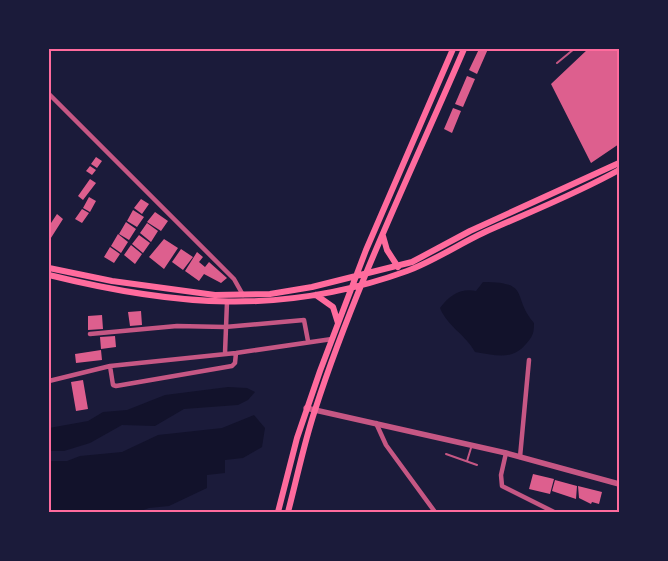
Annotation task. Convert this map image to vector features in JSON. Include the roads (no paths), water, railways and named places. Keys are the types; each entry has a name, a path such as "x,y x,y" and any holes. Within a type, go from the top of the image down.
{"main road":[{"path":"278,512 306,408 332,339 356,277 453,49"},
{"path":"288,512 315,410 365,275 464,49"},
{"path":"49,268 112,281 178,291 243,295 287,292 398,267 619,163"},
{"path":"49,275 140,294 188,301 269,301 316,295 414,268 619,170"},
{"path":"383,236 387,250 398,267"},
{"path":"316,295 333,307 338,324"}],"street":[{"path":"49,94 234,279 243,295"},
{"path":"225,353 227,302"},
{"path":"90,334 177,326 225,327 304,320 308,340"},
{"path":"49,381 110,366 236,352 308,340 332,339"},
{"path":"110,366 113,385 116,386 232,366 236,363 236,352"},
{"path":"520,456 529,360"},
{"path":"306,408 520,456 619,484"},
{"path":"376,423 386,445 434,510 440,512"},
{"path":"506,453 501,475 502,486 554,512"}],"lane":[{"path":"557,63 574,49"},
{"path":"467,461 471,445"},
{"path":"446,454 477,465"}]}
